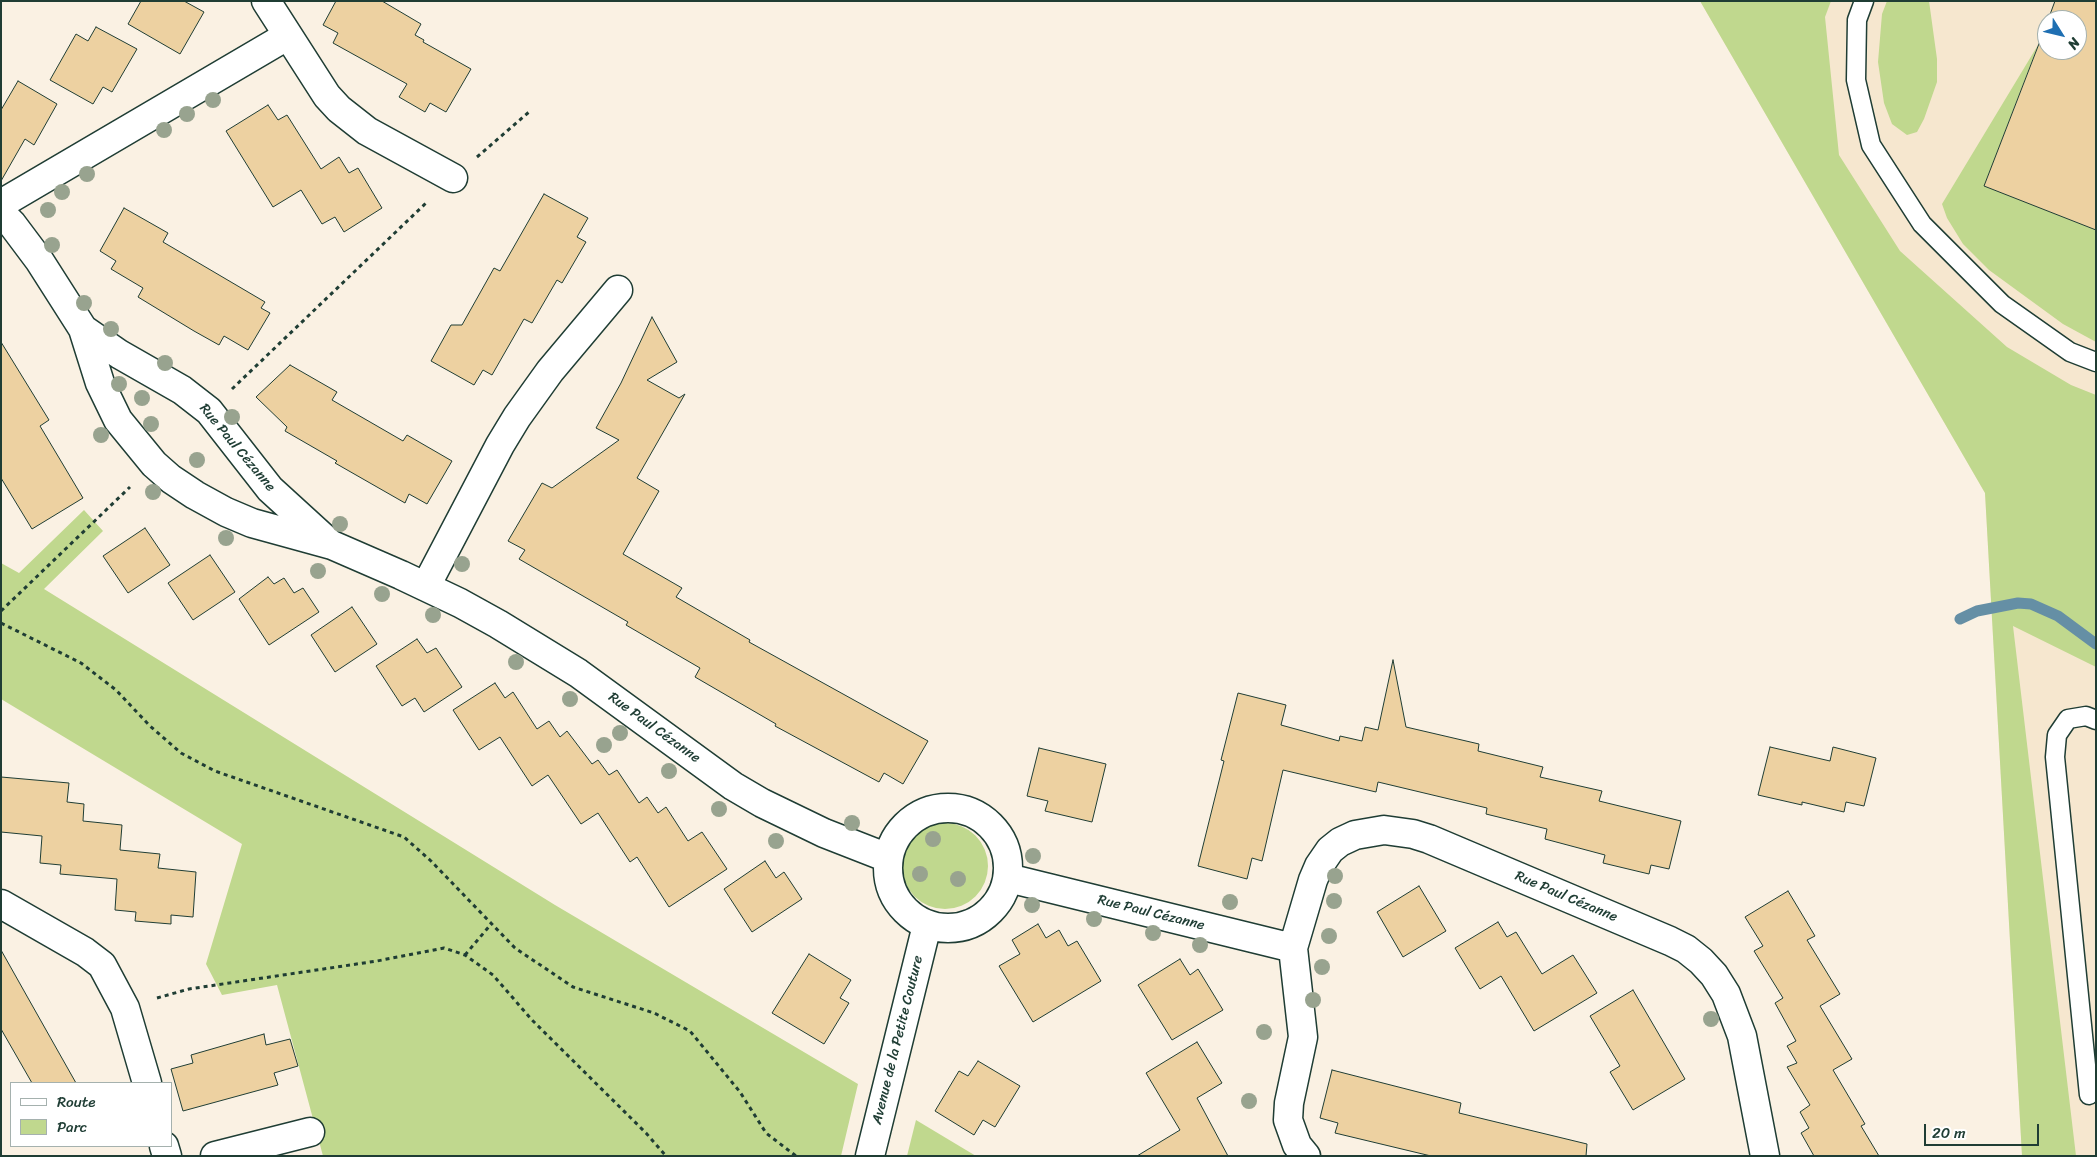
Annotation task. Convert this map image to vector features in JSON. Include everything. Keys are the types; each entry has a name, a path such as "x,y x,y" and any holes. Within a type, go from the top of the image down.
{"street":[{"path":"266,1 327,96 354,122 453,178"},
{"path":"1,204 287,36"},
{"name":"Rue Paul Cézanne","path":"1,212 39,260 84,329 108,402 118,420 154,464 171,479 226,512 252,523 332,545 426,586 498,624 578,673 733,786 762,803 824,833 888,858"},
{"path":"426,586 517,417 550,371 618,290"},
{"name":"Rue Paul Cézanne","path":"84,329 119,354 182,390 209,411 270,489 332,545"},
{"path":"950,807 967,810 982,818 995,829 1004,844 1008,860 1008,878 1001,898 987,914 969,926 948,929 927,925 912,917 900,906 890,883 888,858 894,842 904,827 917,816 933,810 950,807"},
{"name":"Rue Paul Cézanne","path":"1306,1156 1297,1145 1288,1120 1289,1103 1303,1037 1293,948 1313,880 1330,850 1340,842 1355,836 1384,830 1413,834 1429,839 1670,941 1686,949 1701,961 1714,975 1726,994 1742,1036 1765,1156"},
{"name":"Rue Paul Cézanne","path":"1008,878 1293,948"},
{"path":"1,904 84,952 102,965 125,1008 147,1082"},
{"name":"Avenue de la Petite Couture","path":"870,1156 927,925"},
{"path":"215,1156 310,1132"}],"lane":[{"path":"1864,1 1857,20 1856,80 1871,145 1922,224 2002,304 2070,352 2096,362"},
{"path":"2090,1095 2055,757 2057,736 2068,719 2086,716 2096,720"}],"path":[{"path":"209,411 453,178 529,112"},
{"path":"1,611 154,464"},
{"path":"1,623 81,663 116,690 150,726 181,753 215,771 404,838 431,861 515,948 573,987 654,1013 690,1031 740,1092 766,1133 796,1156"},
{"path":"465,955 492,923"},
{"path":"125,1008 189,989 377,961 444,948 465,955 494,975 532,1020 646,1133 666,1156"}],"shaded area":[{"path":"1700,1 2096,1 2096,1156 2022,1156 1985,493"}],"green space":[{"path":"1700,1 1831,1 1825,17 1839,155 1900,251 2007,347 2071,385 2096,395 2096,667 2013,626 2076,1156 2022,1156 1985,493"},
{"path":"1887,1 1929,1 1937,59 1937,82 1924,119 1917,132 1907,135 1892,124 1884,103 1878,62 1882,14"},
{"path":"2037,47 1984,186 2096,230 2096,342 2063,324 1989,270 1963,244 1947,218 1942,204"},
{"path":"84,510 103,531 44,589 555,905 858,1084 841,1156 323,1156 277,985 222,995 206,964 242,844 1,699 1,563 19,573"},
{"path":"945,823 962,826 976,835 985,849 988,866 985,883 976,897 962,906 945,909 928,906 914,897 905,883 902,866 905,849 914,835 928,826"},
{"path":"916,1120 976,1156 907,1156"}],"building":[{"path":"141,1 184,1 204,12 180,54 128,24"},
{"path":"336,1 382,1 421,24 415,35 424,40 423,42 471,69 446,112 430,103 425,112 399,97 407,84 333,43 338,33 323,25"},
{"path":"2055,1 2096,1 2096,230 1984,186 2037,49 2037,60 2087,60 2087,10 2052,10"},
{"path":"96,27 137,49 112,92 103,87 93,104 50,80 76,34 88,41"},
{"path":"18,81 57,104 34,145 25,139 1,181 1,110"},
{"path":"268,105 278,120 287,115 321,169 339,157 349,173 358,168 382,208 344,232 335,217 322,224 301,190 273,207 226,131"},
{"path":"544,194 588,218 577,237 586,242 562,283 557,280 532,323 524,319 492,375 483,370 474,385 431,361 451,325 462,325 494,268 500,271"},
{"path":"124,208 168,233 163,242 265,302 261,308 270,313 248,350 224,336 219,345 194,331 138,297 143,288 111,269 116,261 100,251"},
{"path":"652,317 677,362 647,380 679,398 685,394 637,478 659,491 623,554 682,588 676,597 750,640 749,642 928,741 903,784 884,773 879,782 775,726 776,724 695,677 700,668 626,625 628,622 519,559 525,550 508,541 542,483 552,488 619,440 596,428 621,383"},
{"path":"1,342 49,420 40,426 83,498 32,529 1,478"},
{"path":"290,365 337,392 332,400 403,441 407,435 452,461 427,504 409,494 405,503 335,463 337,461 285,431 287,427 256,397"},
{"path":"145,528 170,565 128,593 103,556"},
{"path":"210,555 235,592 193,620 168,583"},
{"path":"268,577 274,584 284,578 294,593 303,588 319,612 269,645 239,599"},
{"path":"352,607 377,644 335,672 311,635"},
{"path":"417,639 427,653 436,648 462,687 424,712 415,698 402,706 376,666"},
{"path":"1393,660 1406,727 1479,744 1478,751 1543,767 1540,777 1602,791 1599,801 1681,821 1669,869 1651,865 1649,874 1603,863 1605,855 1545,839 1547,829 1486,814 1487,808 1378,782 1376,792 1283,770 1262,861 1252,858 1247,879 1198,866 1224,761 1221,760 1238,693 1286,705 1281,725 1339,741 1340,736 1362,741 1365,727 1378,730"},
{"path":"495,683 505,698 513,692 537,729 549,721 560,737 567,731 592,764 598,760 609,775 617,770 639,803 647,797 658,813 666,807 688,841 702,832 727,869 669,907 637,857 630,862 598,813 581,824 548,775 532,786 500,737 479,750 453,710"},
{"path":"1770,747 1830,761 1833,747 1876,758 1864,806 1846,802 1844,812 1802,802 1802,805 1758,795"},
{"path":"1039,748 1106,764 1092,822 1045,811 1048,801 1027,796"},
{"path":"1,777 69,783 67,802 84,804 83,821 122,825 120,850 160,854 158,868 196,872 193,917 171,915 171,924 135,921 136,912 115,910 117,879 60,874 61,865 40,863 42,836 1,832"},
{"path":"765,861 776,878 784,872 802,899 752,932 724,889"},
{"path":"1419,886 1446,931 1403,957 1377,912"},
{"path":"1788,891 1815,936 1807,940 1840,994 1820,1006 1852,1059 1833,1070 1865,1124 1861,1126 1879,1156 1814,1156 1801,1133 1809,1128 1800,1112 1810,1105 1787,1067 1797,1063 1787,1046 1796,1041 1775,1003 1783,998 1754,951 1763,946 1745,917"},
{"path":"1498,922 1507,937 1516,932 1542,974 1573,955 1597,993 1534,1031 1501,976 1480,989 1455,948"},
{"path":"1038,924 1046,938 1059,930 1068,946 1077,941 1101,981 1033,1022 999,966 1020,954 1012,940"},
{"path":"1,950 75,1082 31,1082 1,1029"},
{"path":"809,954 851,980 840,998 849,1003 824,1044 772,1013"},
{"path":"1180,959 1190,975 1198,969 1223,1010 1172,1040 1138,985"},
{"path":"1633,990 1685,1079 1633,1110 1610,1072 1620,1066 1590,1016"},
{"path":"264,1034 266,1045 290,1039 298,1066 274,1073 278,1085 183,1111 171,1069 193,1063 191,1055"},
{"path":"1197,1042 1222,1083 1197,1098 1228,1156 1137,1156 1180,1130 1146,1073"},
{"path":"978,1061 1020,1086 995,1127 983,1120 974,1135 935,1111 959,1071 968,1076"},
{"path":"1332,1070 1461,1103 1459,1113 1587,1144 1586,1156 1431,1156 1335,1133 1338,1123 1320,1118"}],"waterway":[{"path":"1960,619 1977,611 2018,603 2031,604 2058,616 2096,644"}]}
